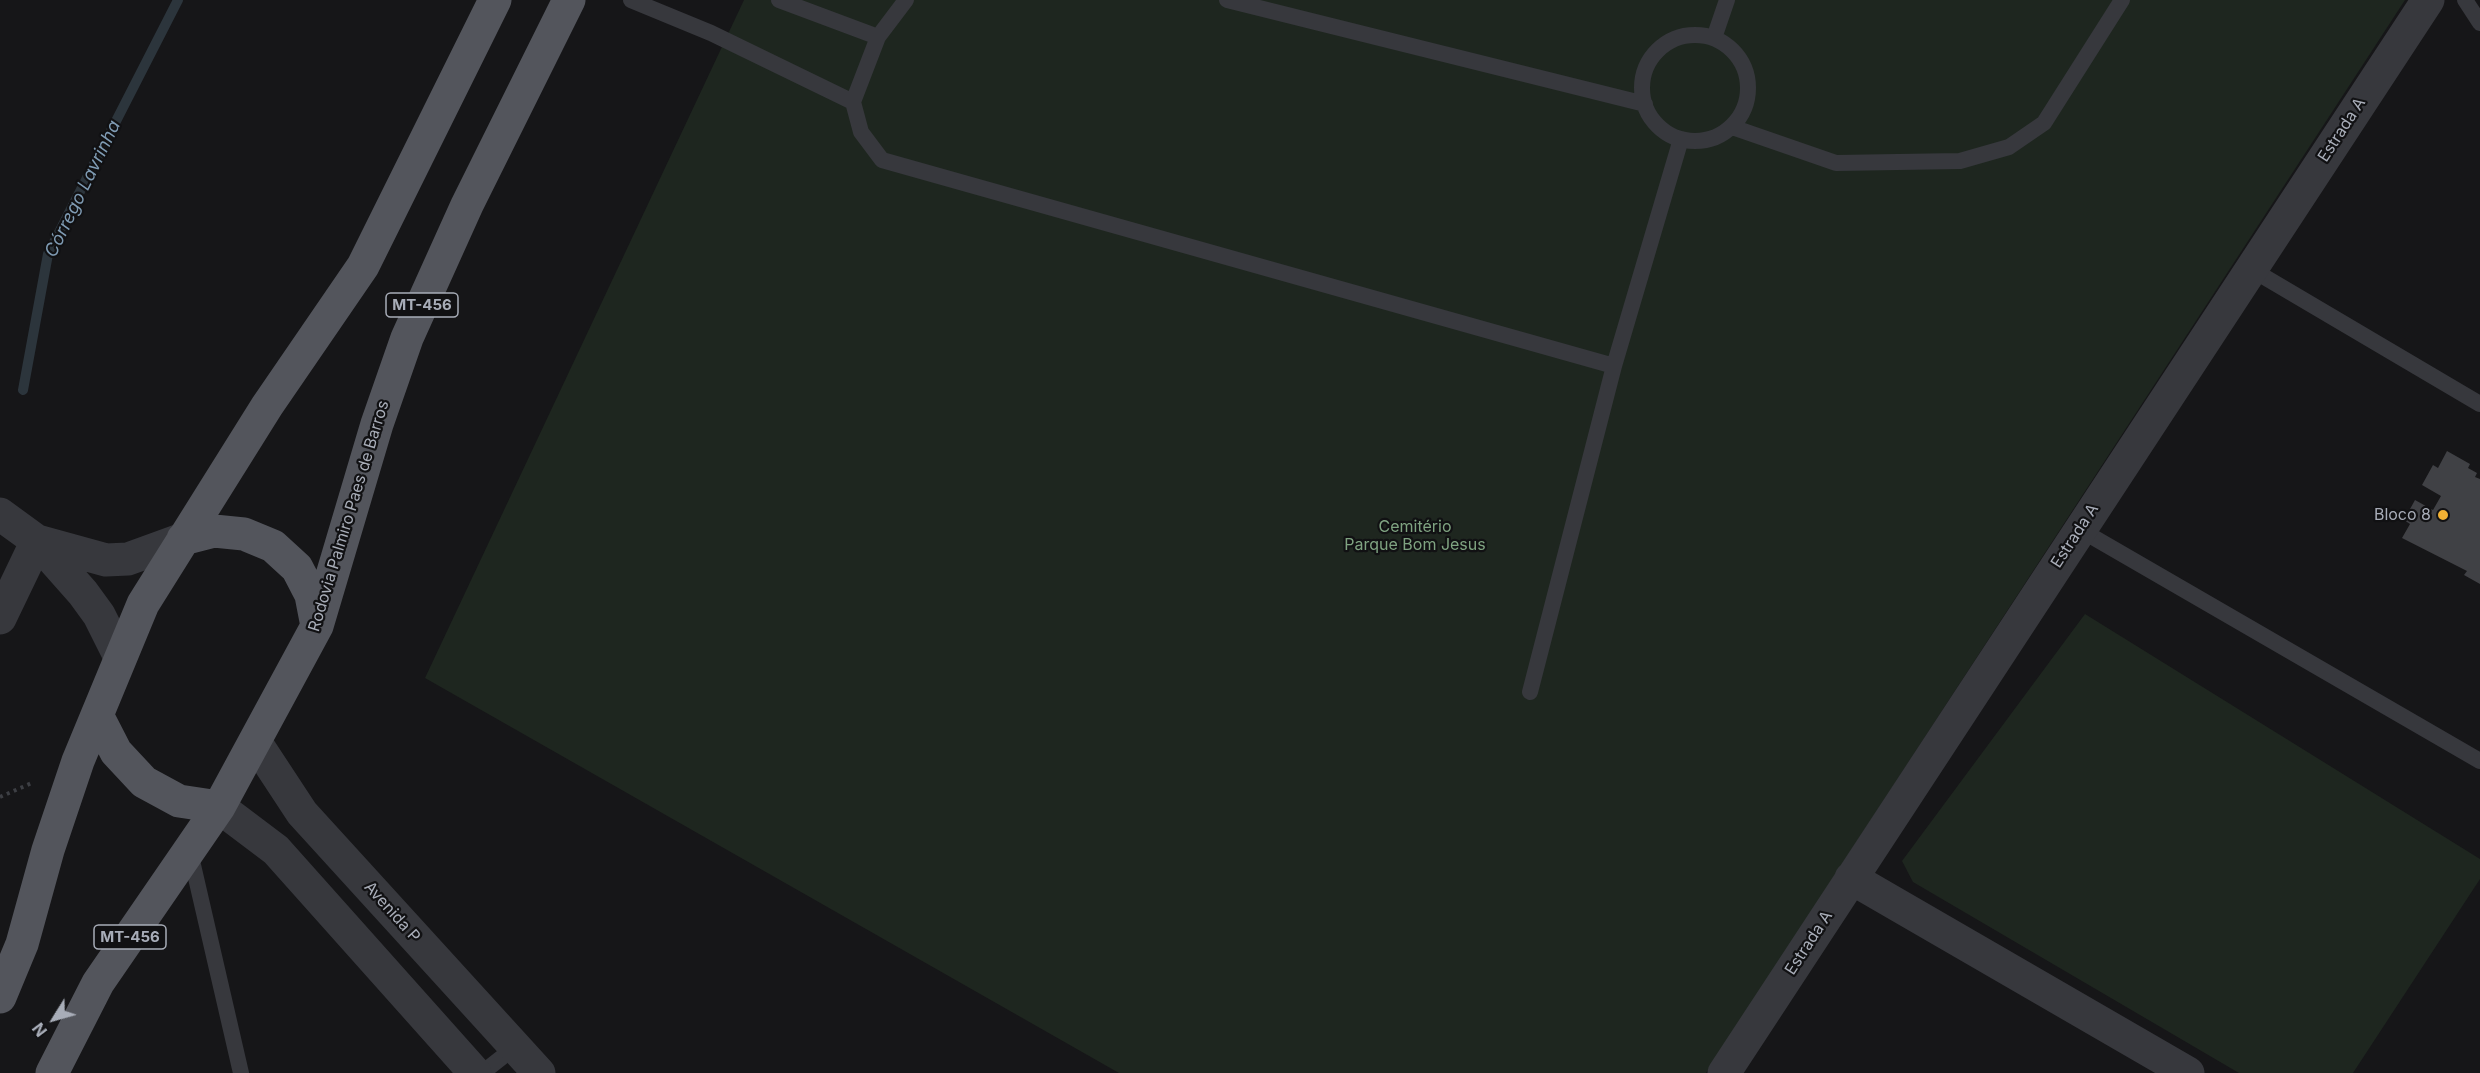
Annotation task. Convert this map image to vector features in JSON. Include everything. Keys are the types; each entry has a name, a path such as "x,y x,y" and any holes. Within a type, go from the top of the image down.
{"main road":[{"path":"0,997 22,944 48,850 78,761 143,604 267,406 363,266 495,0"},
{"name":"Rodovia Palmiro Paes de Barros","path":"52,1073 98,983 219,807 317,626 377,424 407,338 467,205 569,0"},
{"path":"183,539 213,531 244,534 273,546 297,568 311,595 317,626"},
{"path":"98,715 116,752 144,782 179,801 219,807"}],"street":[{"name":"Estrada A","path":"1724,1073 2428,0"},
{"path":"0,514 38,541 93,607 120,657"},
{"path":"38,541 106,560 128,559 183,539"},
{"path":"0,618 38,541"},
{"name":"Avenida P","path":"255,743 303,813 539,1073"},
{"path":"219,807 276,850 475,1073"},
{"path":"1851,878 2188,1073"}],"lane":[{"path":"631,0 711,33 853,102"},
{"path":"779,0 878,37"},
{"path":"906,0 878,37 853,102 861,132 882,160 1614,366"},
{"path":"1227,0 1645,104"},
{"path":"1714,38 1727,0"},
{"path":"1732,127 1836,163 1960,160 2009,147 2044,123 2122,0"},
{"path":"2465,0 2480,23"},
{"path":"1697,34 1714,38 1731,47 1742,61 1748,78 1749,96 1742,113 1732,127 1716,138 1698,141 1681,139 1665,132 1652,120 1645,104 1642,88 1644,70 1652,56 1664,43 1680,36 1697,34"},
{"path":"1530,692 1614,366 1681,139"},
{"path":"2251,269 2480,404"},
{"path":"2079,529 2480,761"},
{"path":"190,850 241,1073"},
{"path":"482,1073 515,1047"}],"green space":[{"name":"Cemitério Parque Bom Jesus","path":"744,0 2405,0 1706,1073 1119,1073 425,678"},
{"path":"2085,614 2480,859 2480,879 2353,1073 2239,1073 1913,882 1902,861"}],"building":[{"name":"Bloco 8","path":"2447,451 2470,464 2468,468 2477,473 2475,477 2480,479 2480,584 2464,575 2467,571 2402,538 2410,524 2404,520 2415,500 2433,510 2441,496 2422,485 2433,465 2438,468"}],"waterway":[{"name":"Córrego Lavrinha","path":"23,390 48,254 178,0"}],"place":[{"name":"Bloco 8","path":"2443,515"}]}
